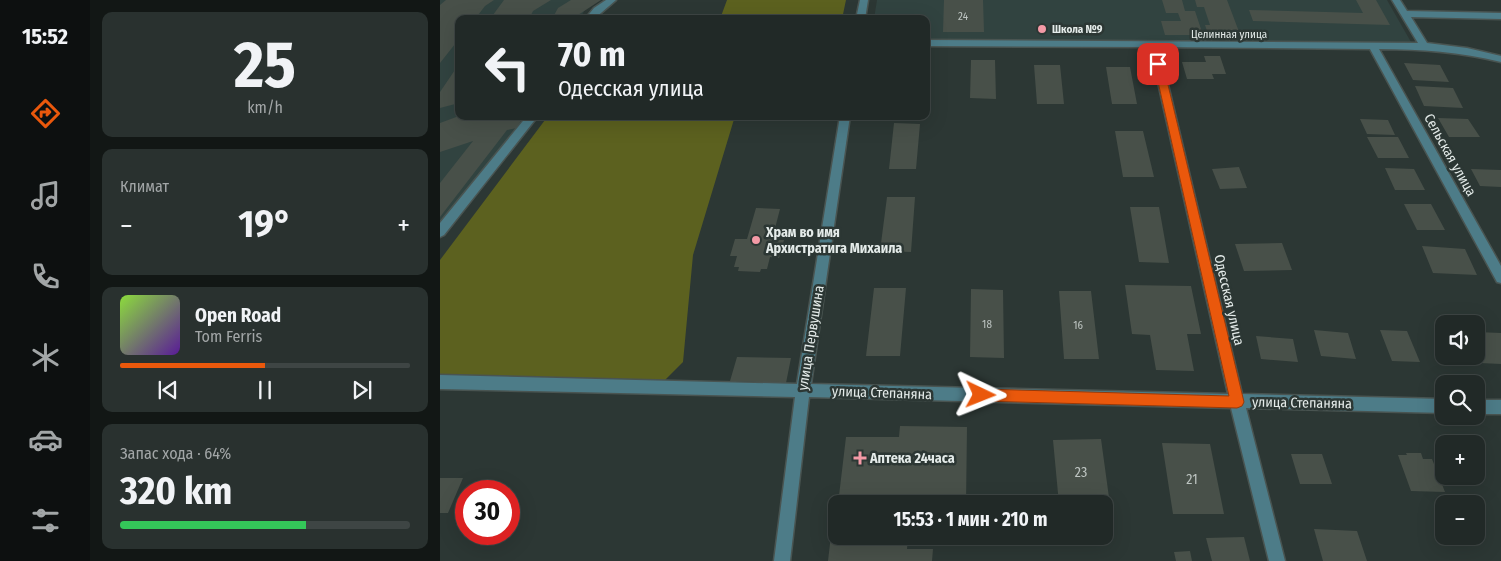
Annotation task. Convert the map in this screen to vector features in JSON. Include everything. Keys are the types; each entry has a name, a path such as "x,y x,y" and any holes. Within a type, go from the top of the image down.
{"street":[{"path":"593,15 612,0"},
{"path":"861,15 864,0"},
{"path":"1396,0 1424,46"},
{"path":"1405,14 1501,16"},
{"name":"Целинная улица","path":"930,43 1154,46 1424,46 1467,51 1501,59"},
{"name":"Одесская улица","path":"1154,46 1237,402 1277,561"},
{"name":"Сельская улица","path":"1373,46 1501,278"},
{"path":"440,232 530,120"},
{"name":"улица Первушина","path":"782,561 803,390 844,120"},
{"name":"улица Степаняна","path":"440,382 1435,406"},
{"path":"1485,407 1501,407"}],"shaded area":[{"path":"440,0 597,0 586,7 582,15 455,15 455,120 524,120 440,226"},
{"path":"877,0 1387,0 1411,42 930,40 930,15 875,15"}],"green space":[{"path":"727,0 846,0 843,15 721,15"},
{"path":"545,120 734,120 693,255 683,362 665,380 440,376 440,260"}],"building":[{"path":"446,0 494,0 485,6 478,15 455,15 455,44 440,63 440,5"},
{"path":"504,0 551,0 533,11 531,15 493,15"},
{"path":"571,0 601,0 578,15 554,15 558,8"},
{"path":"944,0 983,0 984,32 943,32"},
{"path":"1162,0 1182,0 1185,11 1195,11 1203,35 1165,35 1161,21 1181,21 1178,13 1166,13"},
{"path":"1195,0 1227,0 1241,37 1209,37 1205,25 1210,25 1204,7 1197,7"},
{"path":"1356,0 1376,0 1390,25 1253,21 1249,10 1363,13"},
{"path":"1204,56 1220,56 1226,74 1212,74 1214,79 1187,79 1182,62 1206,62"},
{"path":"971,60 995,60 996,99 970,98"},
{"path":"1404,63 1440,65 1449,82 1413,80"},
{"path":"1034,65 1060,65 1064,104 1037,104"},
{"path":"1106,67 1130,67 1137,104 1112,104"},
{"path":"455,70 455,104 440,108 440,92"},
{"path":"1415,86 1453,88 1463,108 1424,106"},
{"path":"455,117 455,120 521,120 517,128 507,130 440,217 440,183 473,141 440,152 440,123"},
{"path":"1438,118 1468,119 1480,137 1449,137"},
{"path":"1360,119 1388,120 1395,135 1367,134"},
{"path":"894,123 920,124 916,169 889,169"},
{"path":"1115,131 1143,131 1154,177 1123,177"},
{"path":"1367,137 1398,137 1409,158 1378,158"},
{"path":"1239,167 1247,188 1220,189 1212,169"},
{"path":"1385,168 1414,169 1425,190 1395,190"},
{"path":"1471,169 1501,170 1501,187 1480,186"},
{"path":"887,197 915,197 911,252 880,251"},
{"path":"1404,204 1431,204 1445,230 1417,230"},
{"path":"1130,207 1159,207 1169,263 1139,262"},
{"name":"Храм во имя Архистратига Михаила","path":"756,208 780,209 772,240 784,240 779,258 770,257 767,269 761,269 760,272 738,271 739,267 734,267 737,256 730,256 735,239 747,239"},
{"path":"1282,243 1292,270 1244,271 1235,244"},
{"path":"1422,246 1465,249 1477,275 1433,273"},
{"path":"1125,285 1191,286 1201,334 1187,334 1194,371 1156,370 1150,335 1132,334"},
{"path":"874,288 906,288 900,356 866,356"},
{"path":"971,289 1003,290 1004,358 970,357"},
{"path":"1059,291 1091,291 1099,359 1064,359"},
{"path":"1314,330 1348,333 1356,359 1321,356"},
{"path":"1380,330 1407,331 1420,362 1392,361"},
{"path":"1485,332 1501,333 1501,364 1485,363"},
{"path":"1256,336 1293,339 1298,362 1261,359"},
{"path":"737,357 791,358 786,383 730,381"},
{"path":"900,426 967,427 966,495 839,495 846,437 899,437"},
{"path":"1101,439 1109,495 1058,495 1053,440"},
{"path":"1162,443 1210,444 1224,514 1173,514"},
{"path":"1406,453 1421,453 1423,459 1432,459 1435,467 1435,485 1442,485 1445,492 1411,491 1398,455 1407,455"},
{"path":"1291,454 1322,454 1332,484 1300,484"},
{"path":"440,478 463,478 462,480 455,480 455,497 448,513 440,513"},
{"path":"1314,529 1357,531 1367,561 1323,561"},
{"path":"1244,537 1250,561 1212,561 1206,538"},
{"path":"830,545 907,545 907,549 933,549 932,561 828,561"},
{"path":"1190,551 1192,561 1176,561 1174,552"}],"place":[{"name":"Школа №9","path":"1042,29"},
{"name":"Храм во имя Архистратига Михаила","path":"756,240"},
{"name":"Аптека 24часа","path":"860,458"}],"route":[{"path":"981,395 1237,402 1158,64"}]}
